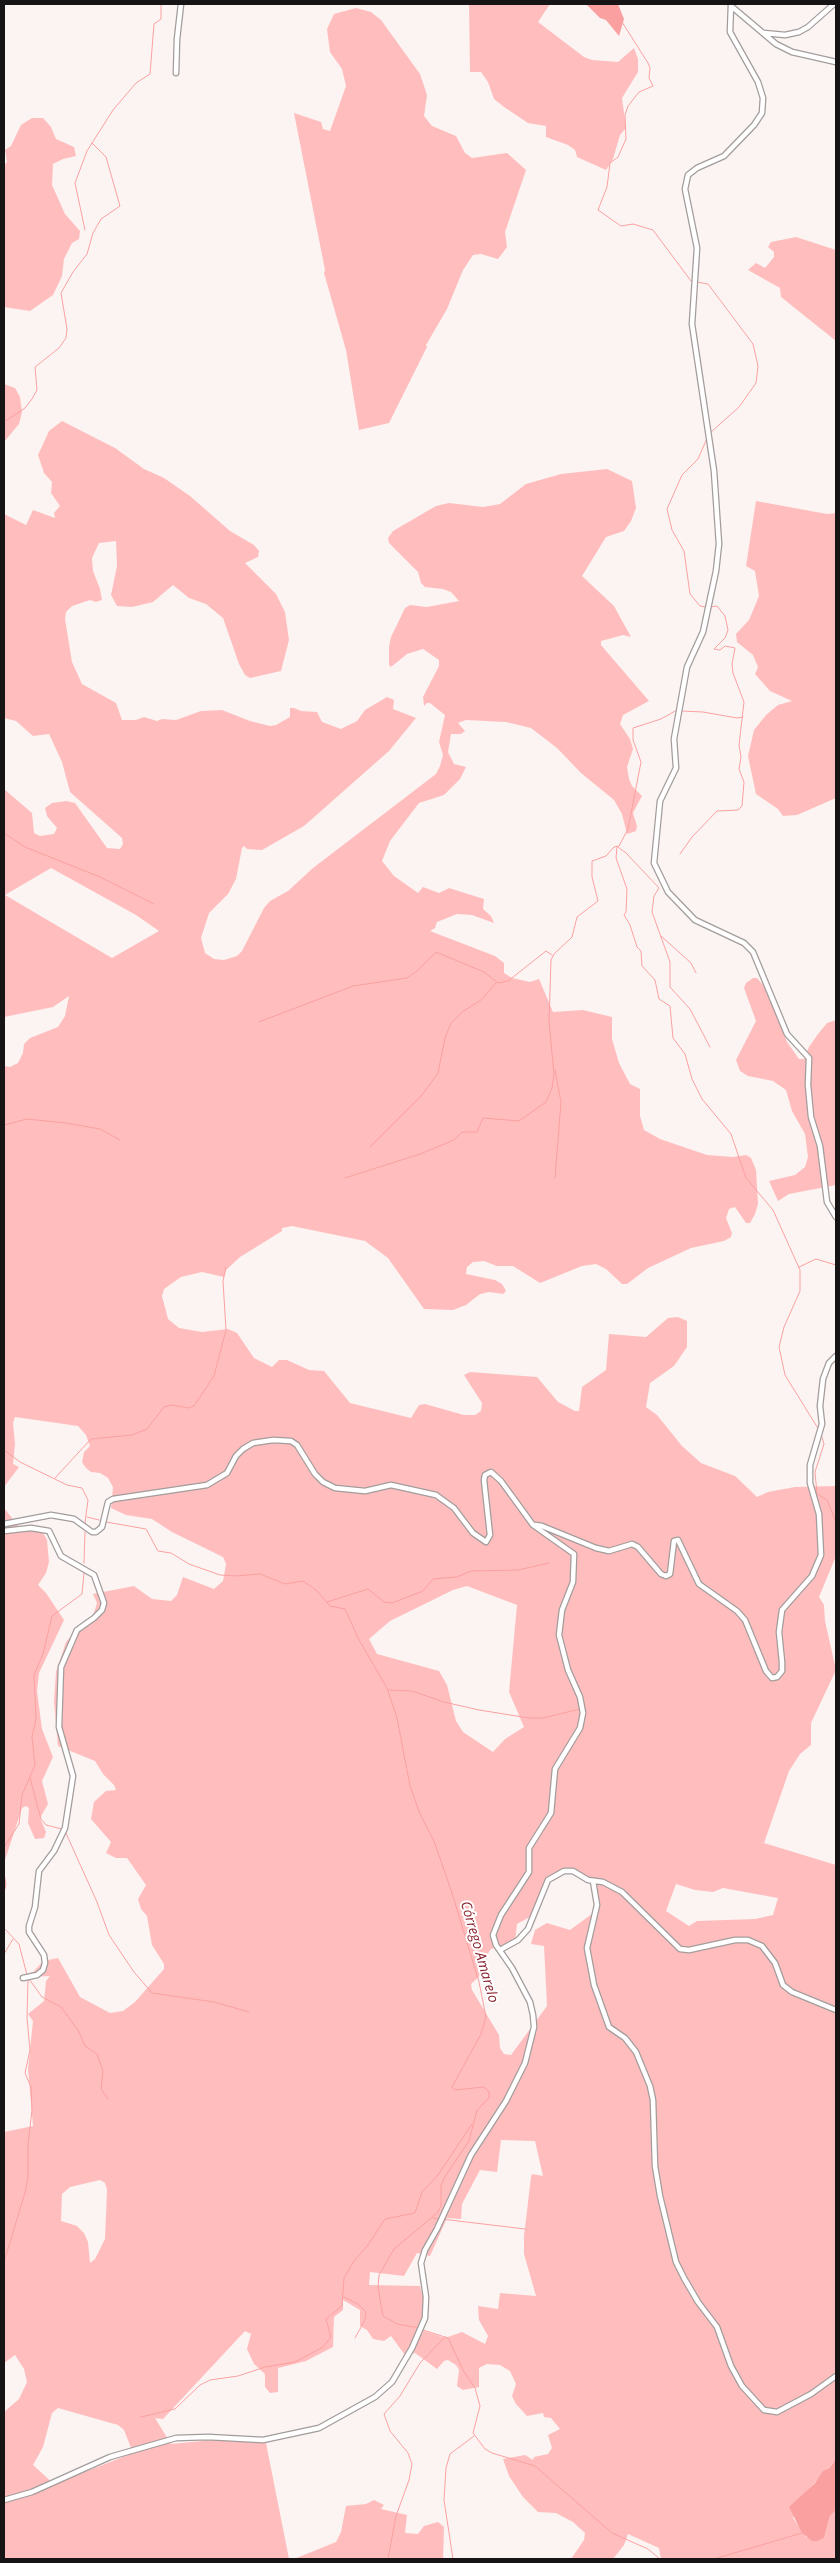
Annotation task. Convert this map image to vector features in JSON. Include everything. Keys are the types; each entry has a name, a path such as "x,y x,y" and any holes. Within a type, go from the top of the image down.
{"street":[{"path":"176,73 181,4"},
{"path":"762,33 786,35 799,32 834,4"},
{"path":"731,5 776,44 792,52 836,62"},
{"path":"731,5 730,32 758,82 763,98 762,113 748,132 724,156 696,168 688,175 685,189 697,248 692,324 714,471 719,544 716,571 703,632 687,667 674,739 676,768 660,801 654,863 668,892 696,920 744,943 753,952 786,1034 809,1058 808,1085 811,1117 820,1146 827,1202 836,1216"},
{"path":"533,1525 542,1526 596,1548 609,1550 632,1544 638,1547 661,1574 666,1576 670,1574 674,1541 678,1540 699,1584 737,1611 751,1632 766,1671 772,1678 777,1677 782,1671 780,1632 782,1610 812,1576 821,1554 821,1528 810,1483 810,1465 822,1424 820,1406 823,1380 829,1363 836,1356"},
{"path":"4,1524 54,1515 74,1519 92,1532 96,1532 102,1526 108,1502 113,1499 206,1484 227,1473 236,1456 253,1442 273,1440 291,1441 297,1445 315,1474 323,1482 335,1488 365,1491 391,1485 436,1495 454,1508 473,1533 486,1542 490,1536 484,1480 485,1474 491,1472 501,1481 519,1509 533,1525 574,1554 573,1582 562,1610 559,1635 564,1657 580,1697 583,1713 580,1728 555,1769 551,1813 528,1848 529,1872 495,1929 494,1940 530,2002 533,2015 534,2027 525,2063 506,2102 471,2155 437,2229 425,2250 420,2263 426,2297 425,2318 412,2348 392,2382 375,2397 319,2428 263,2440 208,2437 168,2440 110,2457 32,2492 4,2500"},
{"path":"4,1531 31,1528 49,1531 61,1556 94,1575 104,1603 102,1610 77,1630 61,1667 59,1727 73,1776 65,1828 54,1852 39,1871 35,1907 29,1926 29,1932 44,1955 45,1963 37,1975 23,1978"},
{"path":"500,1950 518,1940 528,1929 548,1880 564,1871 573,1871 593,1881 603,1882 622,1892 680,1949 689,1950 735,1940 748,1940 762,1946 776,1963 783,1985 792,1992 836,2010"},
{"path":"593,1881 597,1905 587,1942 594,1986 609,2027 625,2038 636,2052 650,2086 653,2100 654,2166 663,2212 680,2270 698,2302 717,2327 731,2366 742,2386 764,2410 777,2412 810,2394 836,2376"}],"shaded area":[{"path":"469,4 550,4 538,22 584,57 592,60 618,62 634,48 638,59 638,72 622,98 626,128 620,135 613,159 606,170 577,157 575,150 568,145 546,137 546,126 528,123 504,107 494,99 488,82 481,72 470,72"},
{"path":"586,4 618,4 624,19 619,36 606,20 600,18"},
{"path":"356,8 371,12 381,20 420,74 427,95 424,116 432,126 456,136 465,153 472,158 507,153 526,170 505,232 507,247 498,259 481,254 473,255 463,270 447,309 426,345 427,347 389,423 359,430 346,350 324,273 325,270 294,113 321,122 323,129 330,131 346,86 342,69 330,52 327,29 334,14"},
{"path":"32,118 43,118 51,127 56,139 74,147 76,156 53,164 52,185 65,214 80,231 79,239 72,243 64,259 62,276 53,295 30,311 4,307 4,165 7,162 5,150 11,146 21,125"},
{"path":"796,237 836,250 836,341 781,297 780,288 748,270 756,263 765,268 774,257 774,252 768,247 771,242"},
{"path":"4,384 15,388 20,397 22,412 19,424 4,442"},
{"path":"62,421 115,448 144,469 164,478 190,496 230,531 254,545 259,551 258,557 245,563 276,594 285,612 289,640 281,671 250,678 245,675 239,664 223,618 206,604 189,598 173,585 153,602 132,607 117,606 111,595 117,566 116,541 99,543 92,558 93,571 102,600 96,602 90,600 72,606 66,612 65,619 72,662 82,684 116,703 122,720 136,720 144,717 157,721 162,719 176,720 201,711 222,710 250,721 270,726 276,725 290,717 290,708 294,708 301,711 317,712 322,722 341,729 357,721 365,710 387,697 394,700 393,709 416,718 389,751 304,826 262,850 247,849 244,846 242,848 236,879 228,894 209,913 201,938 205,953 214,959 224,960 237,956 242,951 264,908 270,901 288,891 313,868 436,774 440,766 443,755 439,742 445,715 430,703 424,706 423,697 439,666 439,660 423,649 407,654 391,667 389,665 389,647 391,637 405,608 410,605 427,607 459,601 451,592 425,587 421,583 418,572 389,543 388,538 393,531 436,506 449,503 483,507 500,504 526,484 561,474 607,469 632,481 636,508 631,521 624,531 606,537 582,576 614,606 631,637 623,635 601,641 601,645 649,701 623,715 620,724 630,739 633,749 627,767 629,779 632,786 642,796 633,813 637,826 636,831 627,834 622,814 614,800 581,773 557,748 531,728 506,722 466,720 458,723 465,731 461,734 451,734 448,752 454,764 466,767 460,779 444,795 419,803 390,841 382,861 394,876 418,893 423,887 439,893 449,888 484,899 483,909 491,916 494,923 472,915 457,914 437,922 435,928 430,931 495,956 504,963 504,973 512,978 530,982 539,979 553,1012 583,1010 612,1017 612,1039 619,1063 630,1084 640,1089 640,1116 644,1130 660,1139 707,1155 733,1157 746,1155 751,1158 756,1170 758,1204 750,1223 746,1223 735,1207 729,1209 726,1218 732,1233 731,1237 724,1241 691,1248 648,1268 627,1284 622,1284 606,1269 596,1264 582,1266 540,1283 513,1266 497,1266 484,1261 473,1262 467,1267 466,1274 495,1280 502,1284 506,1291 503,1294 489,1292 480,1294 466,1305 453,1310 424,1309 388,1258 365,1241 292,1226 282,1228 282,1231 240,1257 226,1270 224,1277 202,1272 181,1277 164,1289 162,1296 168,1319 179,1328 202,1332 228,1329 237,1333 254,1358 272,1367 279,1360 287,1360 309,1370 324,1371 350,1403 411,1418 419,1405 425,1404 464,1415 475,1415 481,1411 482,1403 464,1375 470,1372 537,1377 558,1402 575,1411 579,1411 582,1387 606,1370 609,1334 646,1337 668,1318 678,1317 687,1321 687,1347 674,1366 650,1383 646,1407 657,1415 682,1446 701,1463 735,1476 757,1497 768,1492 795,1487 836,1486 836,1556 819,1597 824,1605 825,1621 836,1670 811,1723 811,1745 800,1754 789,1771 764,1843 836,1865 836,2451 834,2462 803,2495 793,2518 806,2537 818,2541 824,2538 830,2516 836,2510 836,2559 661,2559 659,2548 628,2534 624,2545 613,2559 571,2559 584,2540 585,2533 573,2522 556,2513 538,2512 523,2497 509,2476 503,2459 525,2455 533,2460 534,2457 548,2454 552,2448 548,2435 560,2429 551,2418 544,2417 543,2413 527,2416 516,2404 512,2396 516,2384 510,2371 500,2365 487,2364 479,2368 479,2387 463,2390 457,2386 459,2370 456,2365 448,2360 444,2361 437,2369 415,2353 405,2355 391,2336 384,2341 373,2339 367,2330 360,2326 360,2310 343,2300 343,2310 334,2317 333,2347 306,2361 278,2368 278,2392 270,2393 265,2387 265,2374 254,2364 247,2349 251,2334 245,2331 163,2419 155,2418 171,2444 223,2439 266,2443 289,2559 4,2559 4,2412 19,2399 27,2382 24,2369 15,2355 4,2363 4,2132 33,2126 28,2069 33,2021 28,2014 44,2001 46,1981 50,1976 29,1977 43,1961 58,1958 80,1997 110,2013 123,2011 135,2002 164,1969 164,1964 152,1945 147,1916 141,1909 138,1899 146,1885 127,1858 116,1858 106,1853 111,1842 91,1819 94,1802 106,1791 116,1790 114,1785 103,1774 95,1761 58,1746 54,1702 56,1672 66,1642 84,1621 93,1616 97,1603 93,1594 134,1586 152,1599 171,1601 177,1595 183,1577 214,1589 223,1581 226,1564 223,1557 172,1532 152,1519 126,1515 111,1508 113,1487 108,1478 100,1473 91,1472 82,1462 84,1452 90,1446 86,1435 78,1426 15,1417 13,1423 15,1444 13,1464 19,1467 4,1487 4,1066 10,1067 18,1063 23,1053 24,1044 30,1038 58,1027 65,1016 69,996 53,1007 4,1017 4,789 32,813 34,833 40,836 54,834 57,828 47,816 45,808 52,803 66,801 75,803 107,848 120,849 123,844 122,838 70,792 62,762 49,734 33,736 16,721 4,718 4,514 26,525 33,510 55,518 54,513 60,506 51,493 52,482 44,473 38,455 49,431","holes":["51,868 136,915 159,931 112,958 5,895","467,1586 517,1605 509,1692 524,1727 505,1739 493,1752 463,1732 456,1721 447,1685 439,1671 377,1654 369,1639 390,1621 453,1590","575,1872 589,1881 594,1887 596,1911 570,1930 547,1923 535,1930 531,1944 544,1946 547,2006 511,2055 504,2054 500,2048 499,2035 472,1990 471,1984 487,1969 487,1955 491,1949 515,1942 517,1924 537,1913 548,1884 561,1873","676,1884 695,1890 713,1892 723,1888 778,1898 773,1915 755,1919 697,1921 689,1926 666,1911","501,2140 535,2141 543,2176 532,2174 531,2177 524,2236 524,2254 536,2296 500,2293 498,2309 478,2306 479,2320 488,2336 485,2344 462,2332 445,2338 421,2330 428,2314 420,2286 369,2285 370,2272 404,2276 417,2253 430,2256 447,2218 461,2219 462,2204 480,2170 497,2172","100,2180 105,2183 107,2190 105,2239 95,2259 90,2263 88,2242 84,2233 77,2226 61,2221 62,2194 70,2187","58,2408 118,2425 124,2430 133,2453 54,2484 33,2465 43,2447 52,2413"]},
{"path":"756,501 827,514 836,513 836,798 797,815 783,816 778,809 756,794 748,756 754,730 766,715 778,705 792,701 770,691 755,674 758,667 753,655 737,642 736,634 749,620 759,596 755,571 746,566"},
{"path":"753,978 757,978 768,991 787,1042 799,1059 804,1059 809,1047 827,1023 836,1020 836,1185 789,1194 778,1201 769,1181 795,1175 805,1167 808,1157 805,1134 792,1111 786,1090 773,1081 748,1076 740,1071 736,1060 756,1021 744,988 746,983"},
{"path":"4,1508 21,1529 33,1525 41,1529 47,1540 49,1562 46,1573 38,1585 46,1593 64,1620 39,1673 37,1691 42,1729 53,1757 42,1781 48,1804 40,1818 46,1832 44,1838 35,1839 28,1823 29,1808 26,1806 22,1808 5,1860 4,1884"},
{"path":"836,2451 836,2510 830,2516 824,2538 812,2541 802,2533 789,2507 815,2483 823,2471 829,2468 834,2462"},
{"path":"374,2500 384,2505 381,2509 407,2515 405,2533 418,2534 424,2526 438,2522 444,2527 443,2559 294,2559 336,2542 341,2532 346,2506 366,2504"}],"waterway":[{"path":"85,230 75,183 87,151 113,110 136,83 150,74 154,24 161,19 161,4"},
{"path":"622,22 648,63 650,68 649,78 653,86 639,92 628,106 625,115 626,139 618,157 610,163 607,187 598,210 621,226 633,224 653,230 691,281 708,284 753,344 758,366 756,383 739,407 710,433"},
{"path":"4,422 25,408 32,399 37,390 35,367 59,348 66,338 67,329 61,293 73,272 87,254 93,233 101,219 120,206 106,157 92,143"},
{"path":"706,607 700,606 690,594 684,551 672,530 667,509 682,475 698,459 708,436"},
{"path":"680,854 692,837 717,811 738,810 742,806 744,782 739,769 741,757 739,745 744,702 733,673 732,664 735,648 725,646 720,650 714,649 725,638 728,630 725,616 717,606 710,607"},
{"path":"345,1178 420,1154 454,1140 462,1132 477,1132 483,1118 519,1121 546,1102 552,1088 554,1074 549,1022 551,960 554,954 572,937 577,917 598,901 592,877 592,861 606,856 614,847 619,846 628,829 641,762 633,740 633,728 661,719 677,710"},
{"path":"681,711 703,712 737,718 743,717"},
{"path":"4,833 25,847 100,877 154,904"},
{"path":"617,847 616,858 627,889 626,912 624,915 630,925 637,947 641,951 642,966 655,980 659,999 670,1006 673,1038 685,1054 692,1079 702,1099 731,1134 746,1178 773,1210 800,1270 800,1291 784,1327 779,1347 785,1375 819,1430"},
{"path":"618,847 659,888 654,896 652,912 670,962 670,987 690,1009 710,1047"},
{"path":"661,936 691,963 696,973"},
{"path":"259,1022 353,986 407,978 436,952 484,972 498,983 508,981 546,951 552,955"},
{"path":"370,1147 422,1095 438,1073 445,1038 451,1023 462,1012 481,1000 496,983"},
{"path":"555,1070 561,1102 555,1178"},
{"path":"4,1125 27,1119 66,1123 100,1129 120,1140"},
{"path":"799,1267 816,1259 836,1265"},
{"path":"55,1478 91,1439 132,1435 147,1429 164,1407 172,1405 188,1408 194,1406 214,1376 226,1330 223,1281 226,1267"},
{"path":"821,1434 824,1444 815,1472 817,1494 827,1500 836,1522"},
{"name":"Córrego Amarelo","path":"4,1450 20,1462 67,1485 82,1488 88,1500 85,1523"},
{"name":"Córrego Amarelo","path":"87,1517 99,1520"},
{"name":"Córrego Amarelo","path":"106,1522 146,1529 158,1551 171,1553 189,1564 220,1575 260,1574 285,1584 303,1581 316,1590 330,1606 345,1609 359,1640 387,1688 397,1718 410,1786 420,1814 434,1841 452,1893 479,1982 486,2017 481,2034 452,2087 455,2090 484,2087 489,2092 489,2098 477,2110 469,2141 444,2178 441,2186 441,2206 437,2213 394,2249 379,2275 378,2287 383,2316 397,2324 420,2328"},
{"path":"84,1563 85,1532"},
{"path":"327,1602 368,1589 384,1602 392,1603 423,1591 433,1579 457,1577 471,1571 518,1570 549,1563"},
{"path":"4,1847 19,1824 22,1795 35,1765 32,1737 36,1719 34,1675 43,1654 52,1616 82,1594 84,1573"},
{"path":"389,1690 412,1691 444,1702 529,1718 543,1718 580,1709"},
{"path":"30,1778 41,1819 46,1825 62,1829"},
{"path":"65,1831 97,1902 109,1935 134,1972 152,1993 214,2002 249,2012"},
{"path":"4,1872 6,1885 4,1892"},
{"path":"4,1928 19,1944 27,1975"},
{"path":"4,1954 13,1939"},
{"path":"4,2262 26,2189 28,2176 28,2145 32,2110 31,2087 25,2073 30,2050 27,2018 28,1979"},
{"path":"29,1979 42,1997 61,2007 78,2030 85,2046 97,2054 103,2071 101,2089 108,2099"},
{"path":"141,2417 175,2409 200,2385 210,2380 238,2376 265,2367 295,2362 323,2347 331,2337 326,2319 342,2306 344,2278 354,2261 368,2245 385,2219 415,2213 422,2192 438,2175 472,2124"},
{"path":"433,2218 525,2229"},
{"path":"344,2297 358,2304 366,2312 365,2320 355,2338"},
{"name":"Córrego Amarelo","path":"423,2330 448,2338 464,2372 475,2388 480,2406 473,2433 485,2449 492,2453 535,2466 612,2533 648,2549 660,2559"},
{"path":"388,2559 396,2516 409,2480 412,2464 408,2453 390,2431 384,2414 400,2396 420,2363 445,2337"},
{"path":"453,2559 444,2500 446,2468 450,2454 474,2436"},
{"path":"714,2559 802,2533"}]}
